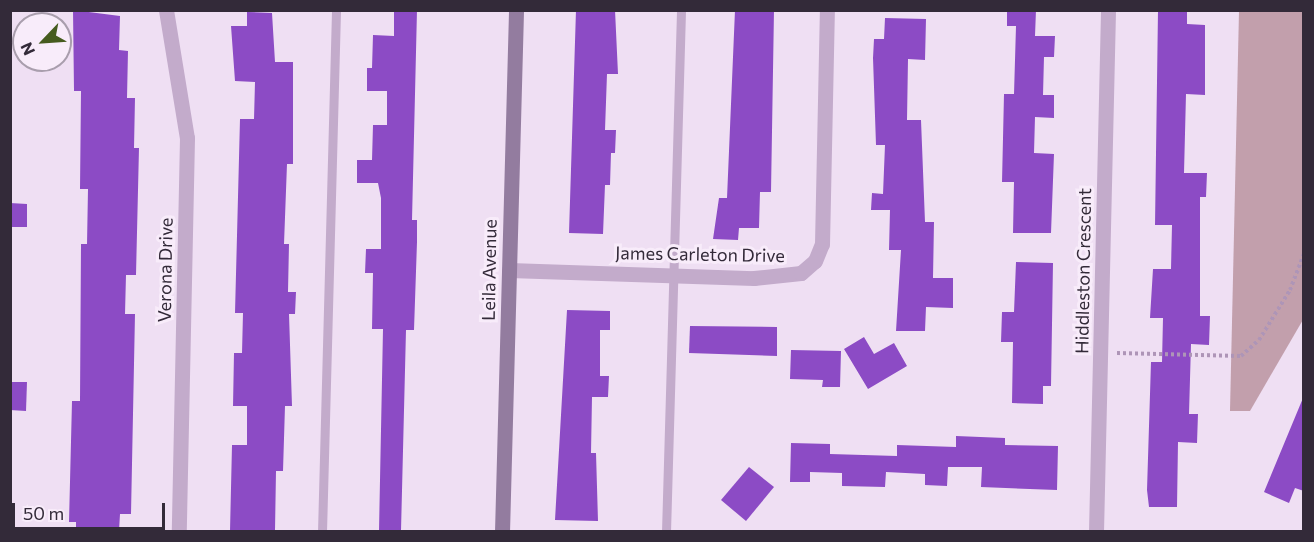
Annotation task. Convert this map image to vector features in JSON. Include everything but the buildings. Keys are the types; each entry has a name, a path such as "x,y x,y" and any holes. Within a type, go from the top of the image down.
{"street":[{"name":"Verona Drive","path":"166,10 187,138 179,531"},
{"name":"Leila Avenue","path":"502,531 516,10"},
{"name":"James Carleton Drive","path":"509,270 779,278 801,273 814,261 822,244 827,10"},
{"name":"Hiddleston Crescent","path":"1096,531 1108,10"}],"lane":[{"path":"322,531 336,10"},
{"path":"666,531 681,10"}],"path":[{"path":"1101,352 1241,356 1259,340 1290,290 1304,252"}],"shaded area":[{"path":"1239,11 1303,11 1304,318 1250,411 1230,411"}]}
